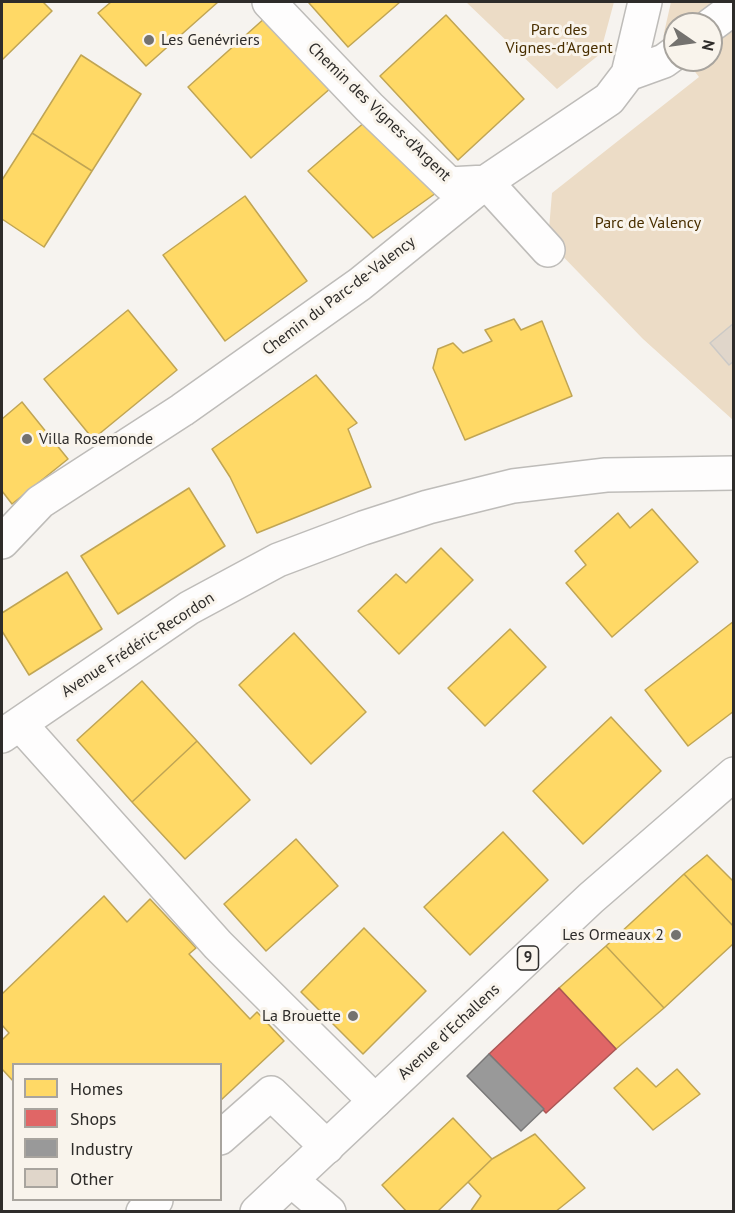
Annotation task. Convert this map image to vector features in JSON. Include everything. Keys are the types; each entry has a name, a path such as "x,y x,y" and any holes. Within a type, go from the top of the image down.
{"street":[{"name":"Chemin des Vignes-d'Argent","path":"269,2 369,107 449,184 486,182"},
{"path":"618,2 643,13 628,74"},
{"path":"628,74 663,62"},
{"name":"Chemin du Parc-de-Valency","path":"2,542 40,502 182,410 360,284 486,182 609,99 628,74"},
{"path":"486,182 548,250"},
{"name":"Avenue Frédéric-Recordon","path":"11,730 189,608 278,560 363,528 428,507 513,486 606,475 734,473"},
{"path":"11,730 218,945 375,1101"},
{"name":"Avenue d'Echallens","path":"257,1212 591,898 734,774"},
{"path":"222,1136 271,1092 327,1147"},
{"path":"291,1180 329,1212"},
{"path":"143,1212 155,1201"}],"green space":[{"name":"Parc des Vignes-d'Argent","path":"466,2 614,2 600,54 557,89"},
{"name":"Parc de Valency","path":"671,2 733,2 733,420 643,339 548,241 552,193 699,77 695,72 723,72 723,12 669,12"}],"building: Homes":[{"path":"2,2 43,2 52,11 2,60"},
{"name":"Les Genévriers","path":"111,2 218,2 146,66 98,13"},
{"path":"400,2 348,47 309,3"},
{"path":"446,15 524,99 458,160 380,76"},
{"path":"266,17 332,87 251,158 188,87"},
{"path":"81,55 141,94 92,171 32,133"},
{"path":"366,121 436,193 373,238 308,171"},
{"path":"32,133 92,171 44,247 2,219 2,180"},
{"path":"245,196 307,281 225,341 163,255"},
{"path":"128,310 177,370 93,439 44,379"},
{"path":"514,319 521,330 542,321 572,396 465,440 433,368 438,349 453,343 463,353 492,341 485,330"},
{"path":"316,375 357,423 348,429 371,487 257,533 230,477 212,449"},
{"name":"Villa Rosemonde","path":"22,402 68,459 12,504 2,491 2,419"},
{"path":"189,488 225,546 118,614 81,556"},
{"path":"652,509 698,562 612,637 566,583 586,565 575,551 618,513 630,528"},
{"path":"441,548 473,580 399,654 358,611 396,574 406,583"},
{"path":"67,572 102,629 29,675 2,631 2,613"},
{"path":"734,621 734,711 688,746 645,690"},
{"path":"510,629 546,667 485,726 448,688"},
{"path":"294,633 366,712 311,764 239,685"},
{"path":"142,681 197,741 132,802 77,740"},
{"path":"611,717 661,771 583,844 533,791"},
{"path":"197,741 250,800 185,859 132,802"},
{"path":"503,832 548,880 470,955 424,907"},
{"path":"296,839 338,886 266,951 224,904"},
{"path":"707,855 734,882 734,927 684,874"},
{"name":"Les Ormeaux 2","path":"684,874 734,927 734,943 664,1008 606,946"},
{"path":"104,896 127,922 150,899 196,948 189,954 250,1019 257,1012 284,1041 222,1099 222,1063 12,1063 12,1080 2,1069 2,1040 9,1033 2,1025 2,994"},
{"path":"364,928 426,991 363,1054 301,992"},
{"path":"606,946 664,1008 616,1049 559,988"},
{"path":"637,1068 656,1087 677,1069 700,1094 653,1130 614,1088"},
{"path":"453,1118 492,1159 437,1212 407,1212 382,1185"},
{"path":"535,1134 585,1188 555,1212 470,1212 481,1196 468,1182 492,1159"}],"building: Shops":[{"path":"559,988 616,1049 546,1113 489,1054"}],"building: Industry":[{"path":"489,1054 544,1109 521,1131 467,1076"}],"building: Other":[{"path":"734,323 734,361 729,365 710,343"}],"place":[{"name":"Les Genévriers","path":"149,40"},
{"name":"Villa Rosemonde","path":"27,439"},
{"name":"Les Ormeaux 2","path":"676,935"},
{"name":"La Brouette","path":"353,1016"}]}
